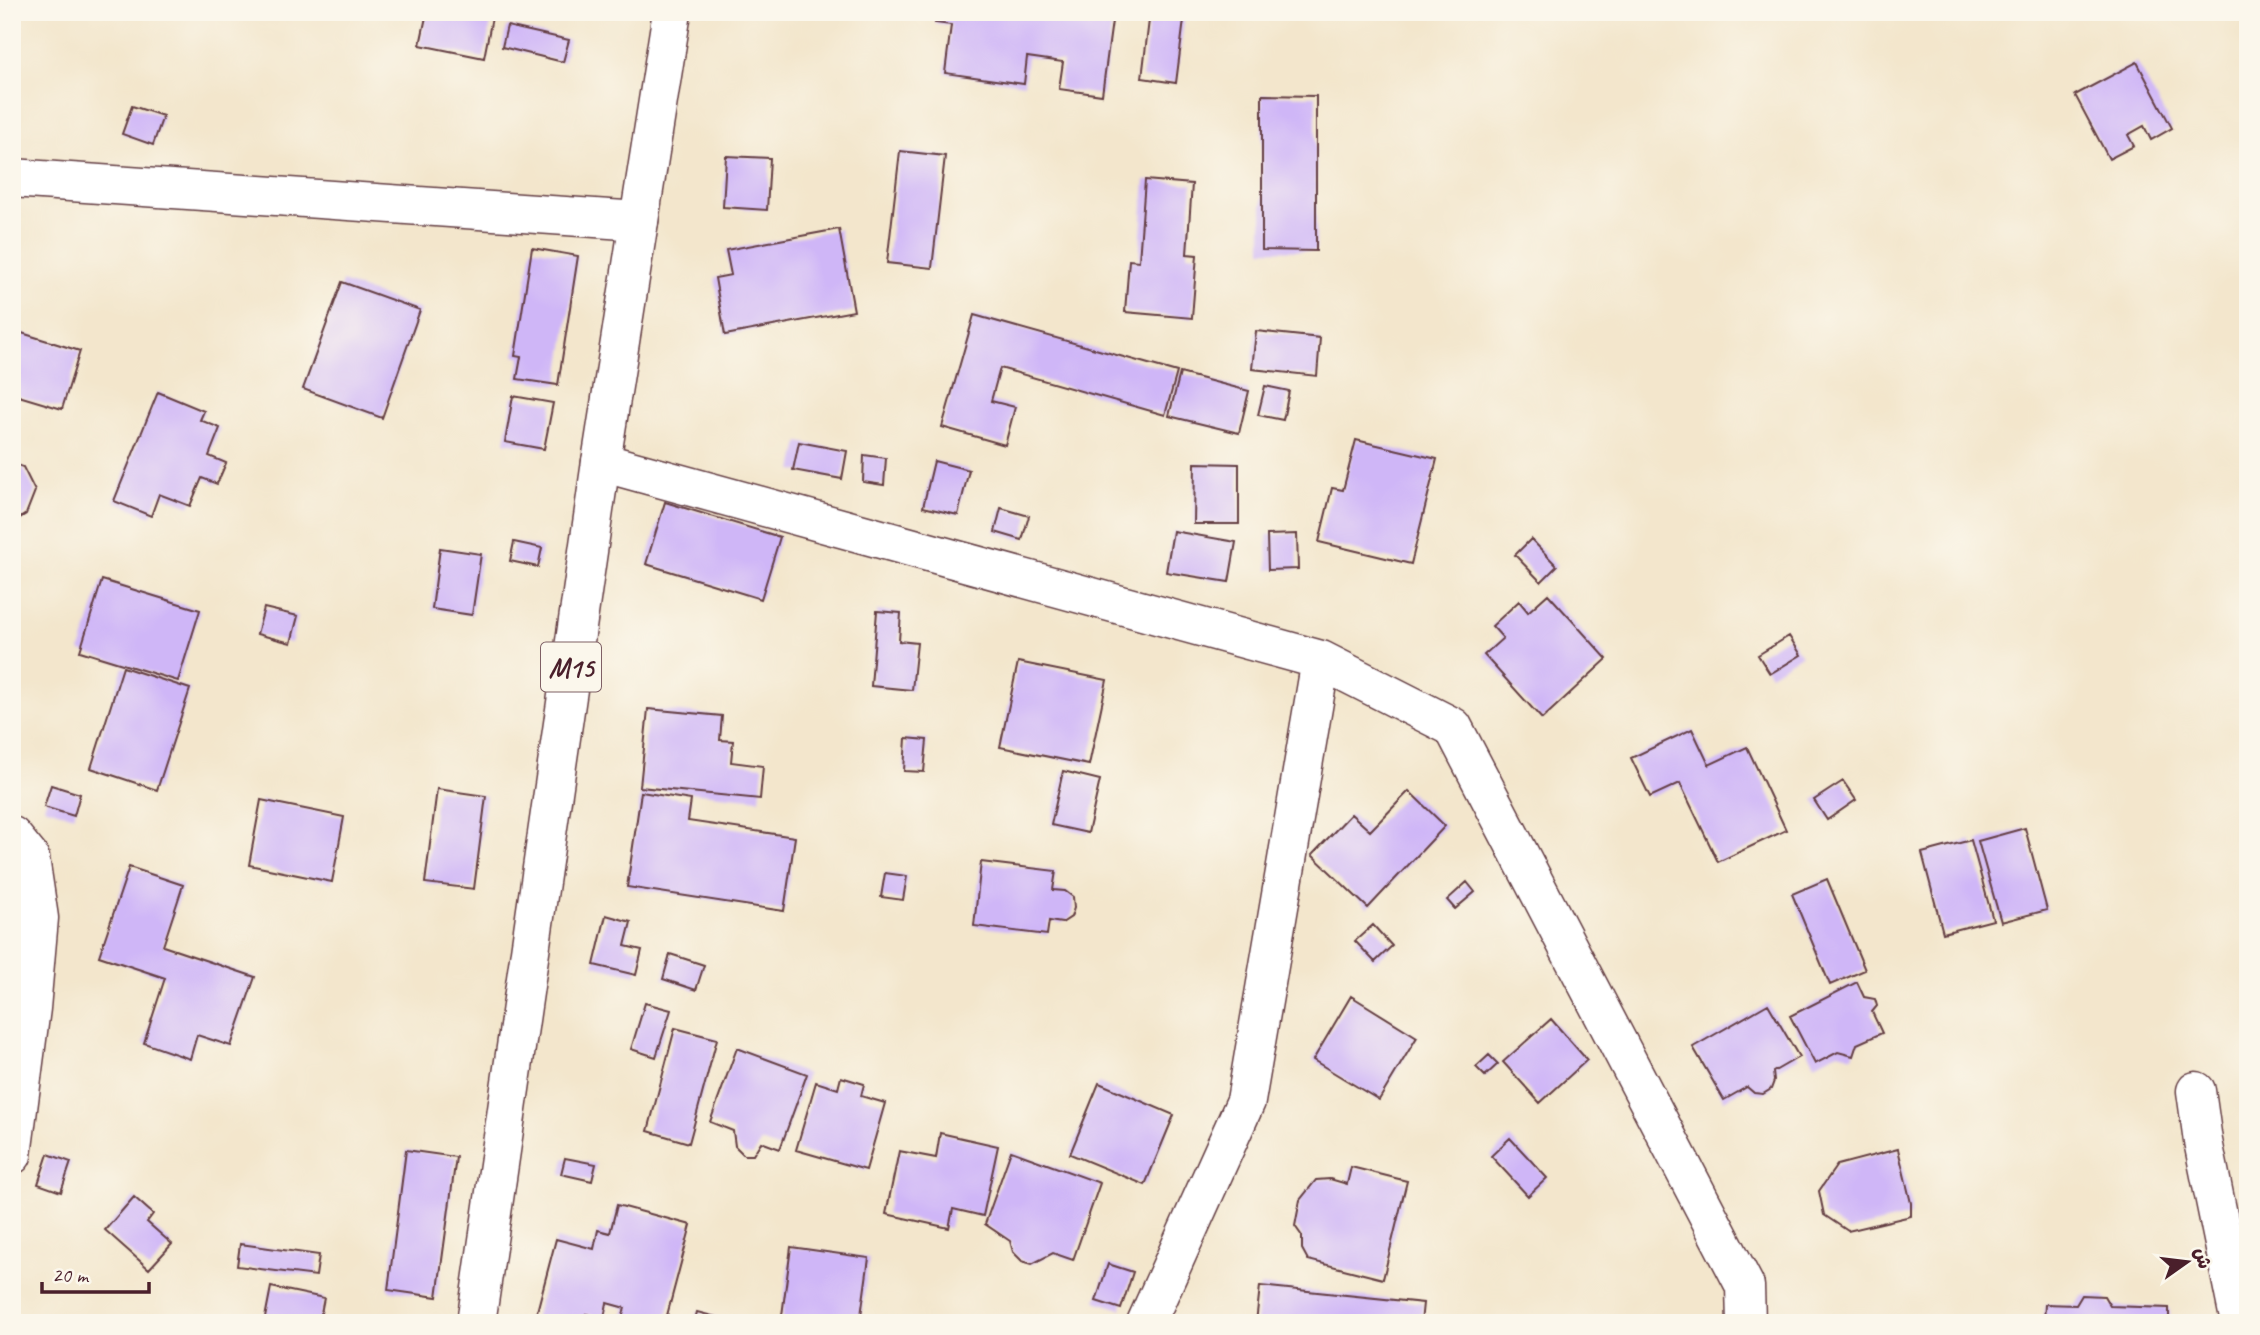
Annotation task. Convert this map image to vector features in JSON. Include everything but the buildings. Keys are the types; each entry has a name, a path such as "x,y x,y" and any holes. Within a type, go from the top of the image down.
{"main road":[{"name":"M15","path":"476,1323 601,462 672,12"},
{"path":"12,178 639,221"},
{"path":"601,462 1321,660 1452,727 1745,1286 1746,1323"},
{"path":"1146,1323 1246,1101 1321,660"},
{"path":"12,836 30,858 39,918 32,1008 12,1155"},
{"path":"2196,1091 2203,1141 2240,1323"}]}
